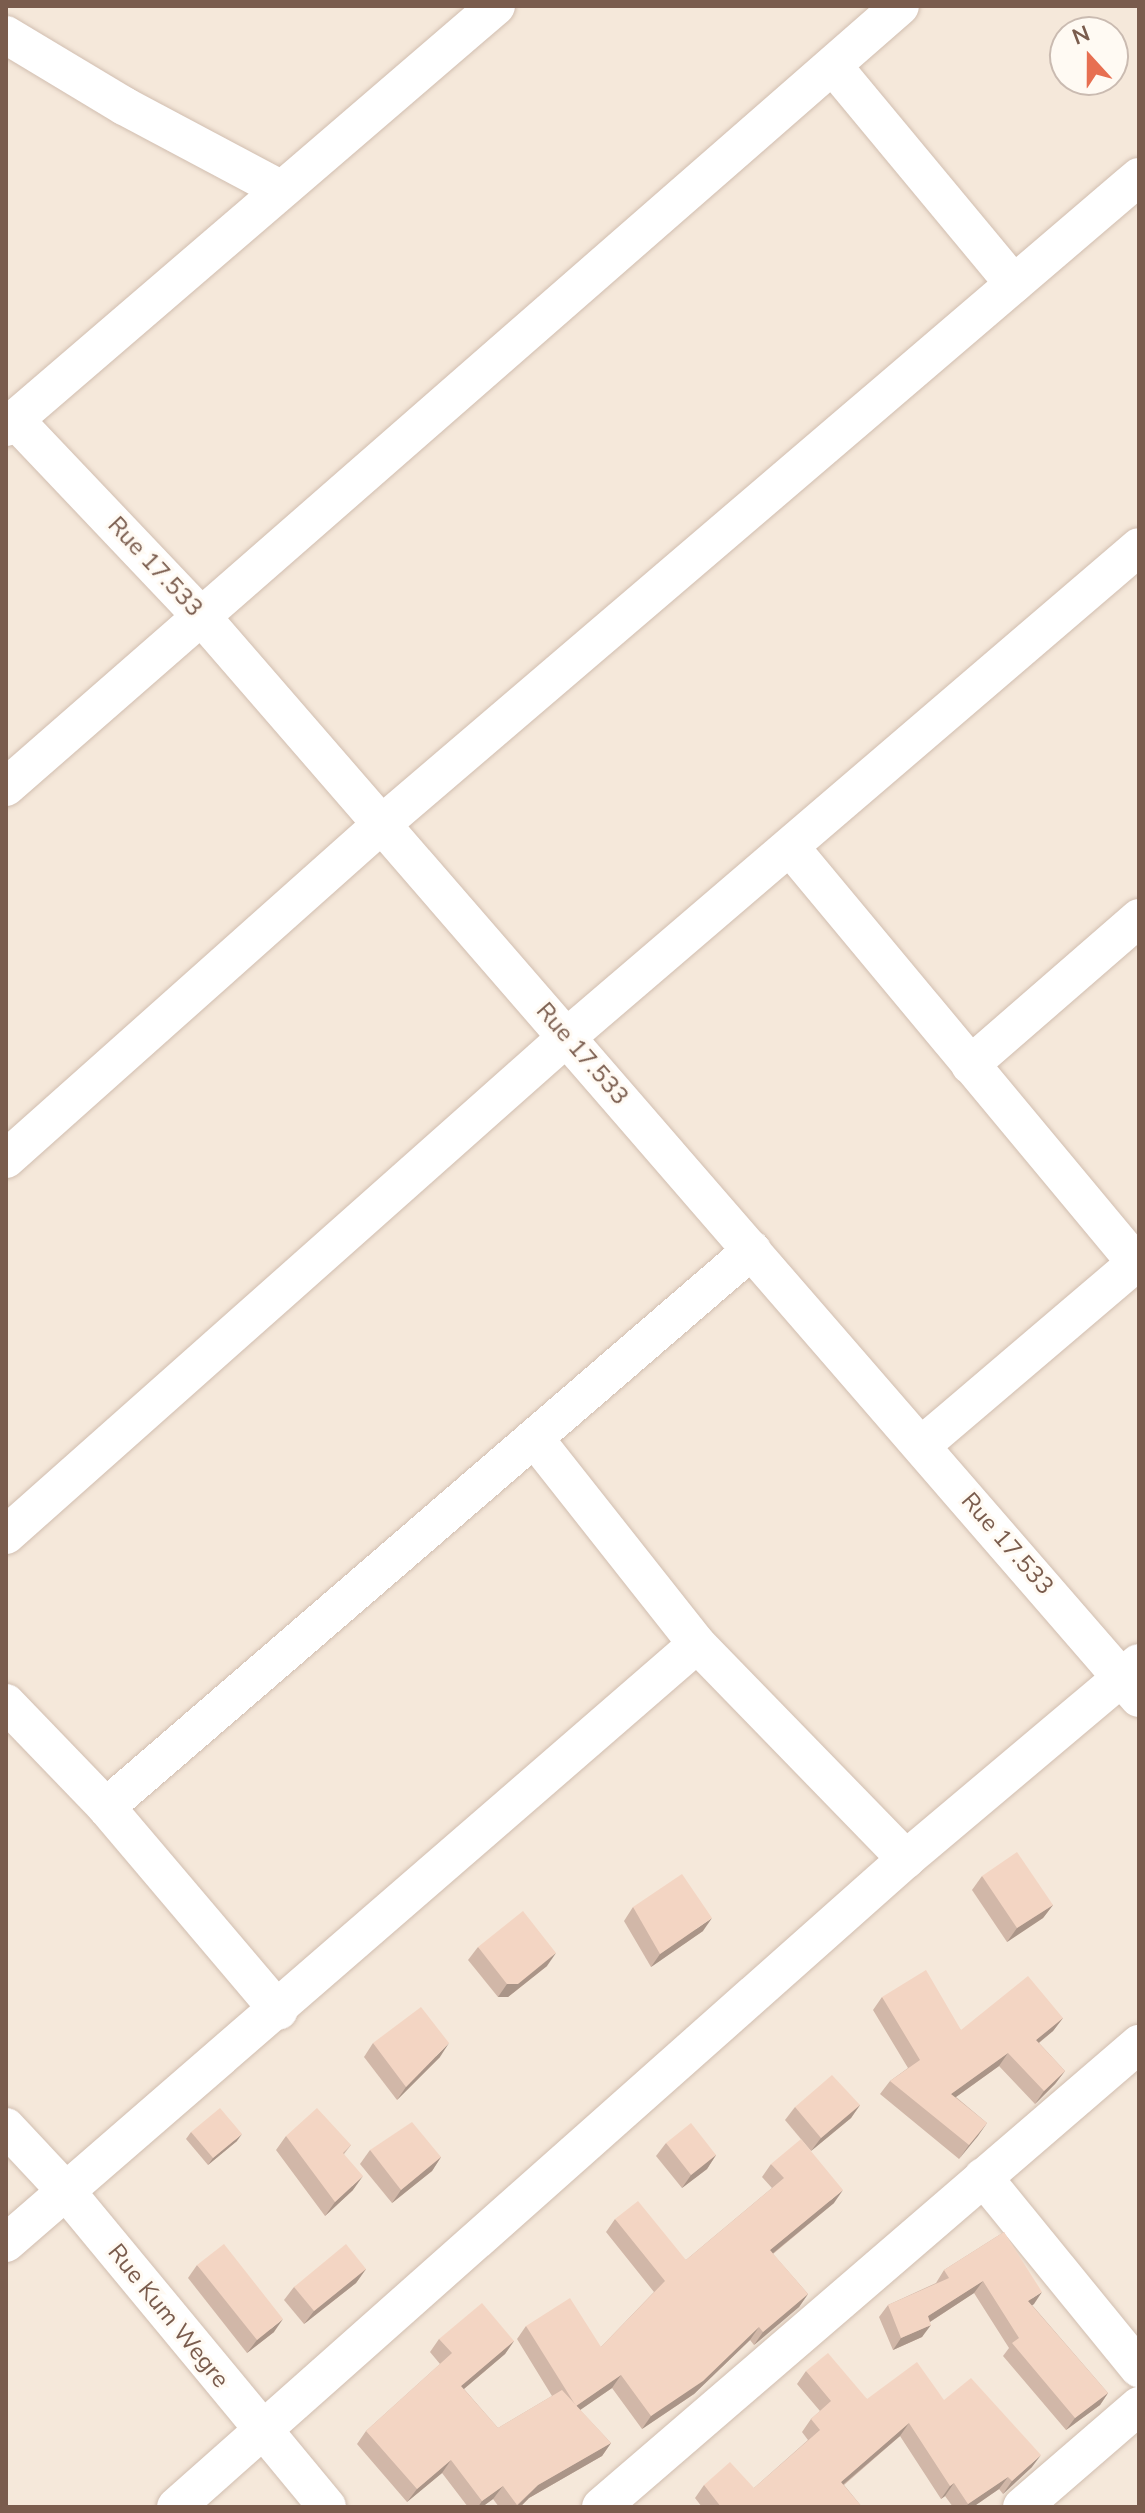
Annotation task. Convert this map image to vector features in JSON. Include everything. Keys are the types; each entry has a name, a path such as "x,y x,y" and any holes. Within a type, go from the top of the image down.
{"street":[{"path":"11,423 496,6"},
{"path":"6,787 900,6"},
{"path":"6,35 124,106 280,189"},
{"path":"833,66 1014,284"},
{"path":"6,1159 382,824 1139,177"},
{"name":"Rue 17.533","path":"11,423 201,616 922,1445 1133,1680"},
{"path":"6,1535 567,1037 1139,547"},
{"path":"790,847 1137,1261 922,1445"},
{"path":"970,1065 1139,918"},
{"path":"106,1807 752,1250"},
{"path":"535,1439 697,1644 906,1859"},
{"path":"6,2243 279,2011 697,1644"},
{"path":"176,2507 906,1859 1133,1680"},
{"path":"6,1703 106,1807 279,2011"},
{"path":"601,2507 1139,2044"},
{"name":"Rue Kum Wegre","path":"6,2127 65,2190 327,2507"},
{"path":"983,2177 1139,2368"},
{"path":"1022,2507 1139,2406"}],"shaded area":[{"path":"6,6 1139,6 1139,2507 6,2507"}],"building":[{"path":"1017,1852 1053,1905 1017,1928 982,1876"},
{"path":"682,1874 712,1918 660,1954 633,1907"},
{"path":"523,1911 556,1953 518,1984 507,1984 478,1947"},
{"path":"926,1970 961,2030 1028,1976 1063,2018 1036,2040 1065,2071 1044,2091 1008,2053 951,2094 987,2123 969,2145 890,2081 920,2060 882,1997"},
{"path":"421,2007 449,2043 406,2087 373,2043"},
{"path":"832,2075 860,2105 821,2138 795,2107"},
{"path":"220,2108 242,2134 213,2158 191,2132"},
{"path":"317,2108 351,2145 343,2153 363,2176 335,2202 286,2136"},
{"path":"412,2122 441,2157 401,2190 370,2150"},
{"path":"691,2123 716,2155 691,2175 666,2143"},
{"path":"801,2139 843,2190 770,2250 808,2294 763,2332 759,2327 703,2381 651,2416 621,2375 576,2406 526,2326 570,2298 601,2347 665,2281 615,2219 638,2201 686,2260 784,2178 771,2164"},
{"path":"1004,2232 1042,2292 1028,2301 1108,2393 1075,2418 1012,2343 1019,2338 983,2281 928,2316 931,2325 901,2338 888,2305 949,2278 944,2270"},
{"path":"224,2244 283,2319 257,2340 197,2265"},
{"path":"346,2244 366,2269 314,2311 294,2287"},
{"path":"482,2303 514,2341 461,2386 498,2428 562,2390 611,2443 538,2485 517,2505 503,2486 482,2501 451,2460 417,2489 366,2431 452,2353 439,2339"},
{"path":"828,2353 867,2399 917,2362 944,2400 971,2378 1041,2455 1012,2481 1008,2477 968,2504 954,2483 950,2486 909,2423 841,2482 862,2507 721,2507 704,2485 730,2462 754,2488 820,2430 811,2419 831,2401 806,2371"}]}
